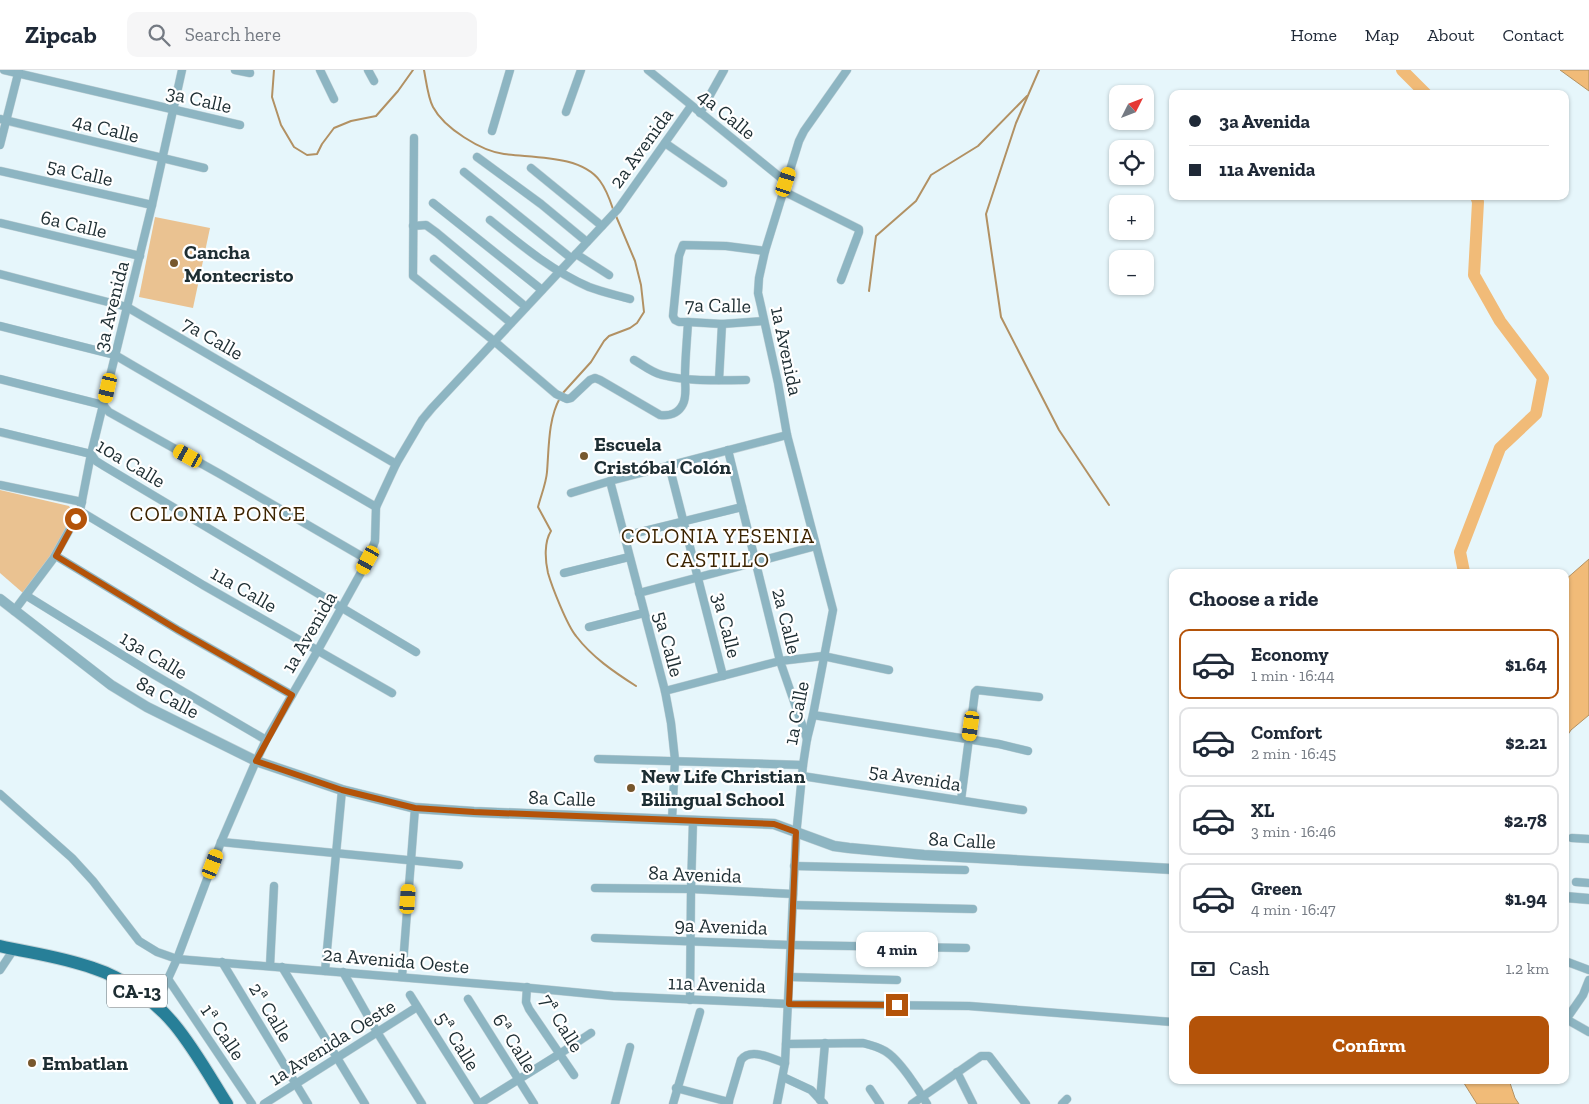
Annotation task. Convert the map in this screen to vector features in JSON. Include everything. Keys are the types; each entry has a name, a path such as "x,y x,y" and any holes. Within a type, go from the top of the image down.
{"main road":[{"name":"CA-13","path":"0,946 94,968 112,975 129,985 156,1005 174,1024 227,1104"}],"street":[{"name":"3a Calle","path":"4,70 240,125"},
{"name":"3a Avenida","path":"14,611 56,556 80,511 91,454 140,256 182,70"},
{"path":"235,70 250,73"},
{"path":"320,70 334,99"},
{"path":"368,70 374,81"},
{"path":"492,131 510,70"},
{"path":"566,112 581,70"},
{"name":"4a Calle","path":"648,70 786,182"},
{"name":"2a Avenida","path":"700,113 724,70"},
{"name":"1a Avenida","path":"787,435 778,383 764,322 758,278 799,141 804,130 846,70"},
{"path":"0,145 3,119 18,72"},
{"name":"2a Avenida","path":"494,341 618,209 691,106"},
{"name":"4a Calle","path":"3,119 204,168"},
{"path":"414,138 413,276 556,394 564,398 571,398 590,380 595,378 660,415 667,416 677,412 683,404 685,397 688,322"},
{"path":"664,143 723,183"},
{"path":"477,157 541,204 586,242"},
{"path":"531,168 602,226"},
{"name":"5a Calle","path":"0,171 152,205"},
{"path":"464,172 574,256 609,275"},
{"path":"783,191 859,229 841,280"},
{"path":"433,204 542,290"},
{"path":"490,220 528,251 559,271 590,287 630,299"},
{"name":"6a Calle","path":"0,223 140,256"},
{"path":"413,226 426,225 526,307"},
{"name":"7a Calle","path":"764,322 722,324 679,322 673,316 679,256 683,244 726,246 765,251"},
{"path":"434,259 511,323"},
{"name":"7a Calle","path":"0,274 127,307 396,464"},
{"path":"719,380 722,324"},
{"path":"0,326 116,355 376,507"},
{"name":"1a Avenida","path":"156,1005 177,958 221,842 266,740 368,560 375,541 376,507 396,464 427,414 494,341"},
{"path":"634,360 650,370 685,379 746,380"},
{"path":"0,379 104,405 109,412 368,560"},
{"name":"10a Calle","path":"0,432 91,454 100,464 416,652"},
{"path":"571,493 669,465 787,435"},
{"name":"1a Calle","path":"787,435 833,610 803,764 794,866 789,1004"},
{"name":"2a Calle","path":"728,450 780,661 807,739"},
{"name":"3a Calle","path":"669,465 723,676"},
{"name":"5a Calle","path":"610,481 665,691 671,723 675,760 672,820"},
{"path":"0,485 82,502"},
{"path":"624,536 742,507"},
{"name":"11a Calle","path":"80,511 203,585 392,693"},
{"path":"639,593 816,546"},
{"path":"56,556 178,630 292,695"},
{"path":"564,573 629,557"},
{"name":"13a Calle","path":"26,596 153,674 266,740"},
{"name":"8a Calle","path":"0,599 111,685 147,707 256,761 342,790 415,808 774,824 834,846 849,848 924,855 1169,869"},
{"path":"589,627 644,613"},
{"path":"665,691 780,661 823,656 889,670"},
{"path":"961,800 975,692 980,689 1039,697"},
{"path":"813,715 1008,745 1028,751"},
{"path":"598,759 803,764"},
{"name":"5a Avenida","path":"802,776 1023,810"},
{"path":"325,970 342,790"},
{"name":"2a Avenida Oeste","path":"0,794 72,858 93,881 139,941 156,952 177,958 613,996"},
{"path":"402,977 415,808"},
{"path":"690,1000 693,821"},
{"path":"1572,838 1589,840"},
{"path":"221,842 459,865"},
{"path":"794,866 965,870"},
{"path":"1576,882 1589,884"},
{"path":"270,966 274,886"},
{"name":"8a Avenida","path":"595,888 691,889 793,894"},
{"path":"1569,897 1589,899"},
{"path":"793,905 973,909"},
{"name":"9a Avenida","path":"595,938 791,945 966,948"},
{"path":"0,970 14,949"},
{"name":"2ª Calle","path":"222,962 308,1104"},
{"path":"1569,962 1589,970"},
{"path":"282,967 365,1104"},
{"path":"343,972 377,1032 422,1104"},
{"path":"790,977 897,980"},
{"name":"1ª Calle","path":"168,979 252,1104"},
{"path":"1569,1013 1583,995 1589,980"},
{"name":"7ª Calle","path":"527,987 526,1002 529,1009 574,1074"},
{"name":"5ª Calle","path":"410,995 479,1104"},
{"name":"11a Avenida","path":"613,996 789,1004 969,1006 1169,1022"},
{"name":"6ª Calle","path":"468,999 534,1104"},
{"path":"777,1104 785,1063 789,1004"},
{"name":"1a Avenida Oeste","path":"264,1104 417,1007"},
{"path":"673,1104 676,1088 700,1012"},
{"path":"1569,1017 1589,1032"},
{"path":"479,1104 561,1054 591,1033"},
{"path":"822,1102 825,1043"},
{"path":"786,1044 863,1043 884,1050 893,1057 927,1104"},
{"path":"615,1104 630,1047"},
{"path":"676,1088 729,1103 741,1060 745,1056 753,1053 785,1063"},
{"path":"912,1104 981,1056 990,1056 1026,1104"},
{"path":"957,1072 973,1104"},
{"path":"783,1077 811,1090 822,1102"},
{"path":"870,1089 880,1104"}],"shaded area":[{"path":"1560,70 1589,70 1589,91"},
{"name":"Cancha Montecristo","path":"155,217 210,228 193,308 139,297"},
{"path":"0,490 69,506 75,516 53,553 23,593 0,573"},
{"path":"1589,559 1589,715 1569,733 1569,576"},
{"path":"1464,1084 1510,1084 1519,1104 1477,1104"}],"waterway":[{"path":"274,70 272,97 281,125 294,147 307,155 317,154 334,128 351,121 376,116 413,70"},
{"path":"424,70 431,103 438,115 454,130 474,143 495,152 556,159 581,166 600,181 613,209"},
{"path":"1039,70 1016,123 986,214 1001,317 1059,430 1109,505"},
{"path":"1402,70 1422,90"},
{"path":"869,291 876,236 916,201 931,175 978,146 1027,96"},
{"path":"1463,569 1460,552 1500,448 1536,414 1543,378 1500,321 1474,275 1477,200"},
{"path":"562,394 591,362 604,341 609,336 630,328 637,323 644,312 641,285 635,261 616,216"},
{"path":"560,398 551,424 545,485 538,507 551,531 547,540 546,551 548,573 564,615 572,631 582,644 612,670 636,686"}],"place":[{"name":"Cancha Montecristo","path":"174,263"},
{"name":"Escuela Cristóbal Colón","path":"584,456"},
{"name":"New Life Christian Bilingual School","path":"631,788"},
{"name":"Embatlan","path":"32,1063"}],"district":[{"name":"COLONIA PONCE","path":"218,513"},
{"name":"COLONIA YESENIA CASTILLO","path":"718,547"}],"route":[{"path":"76,519 56,556 178,630 292,695 256,761 342,790 415,808 719,821 783,826 796,832 789,1004 897,1005"}]}
